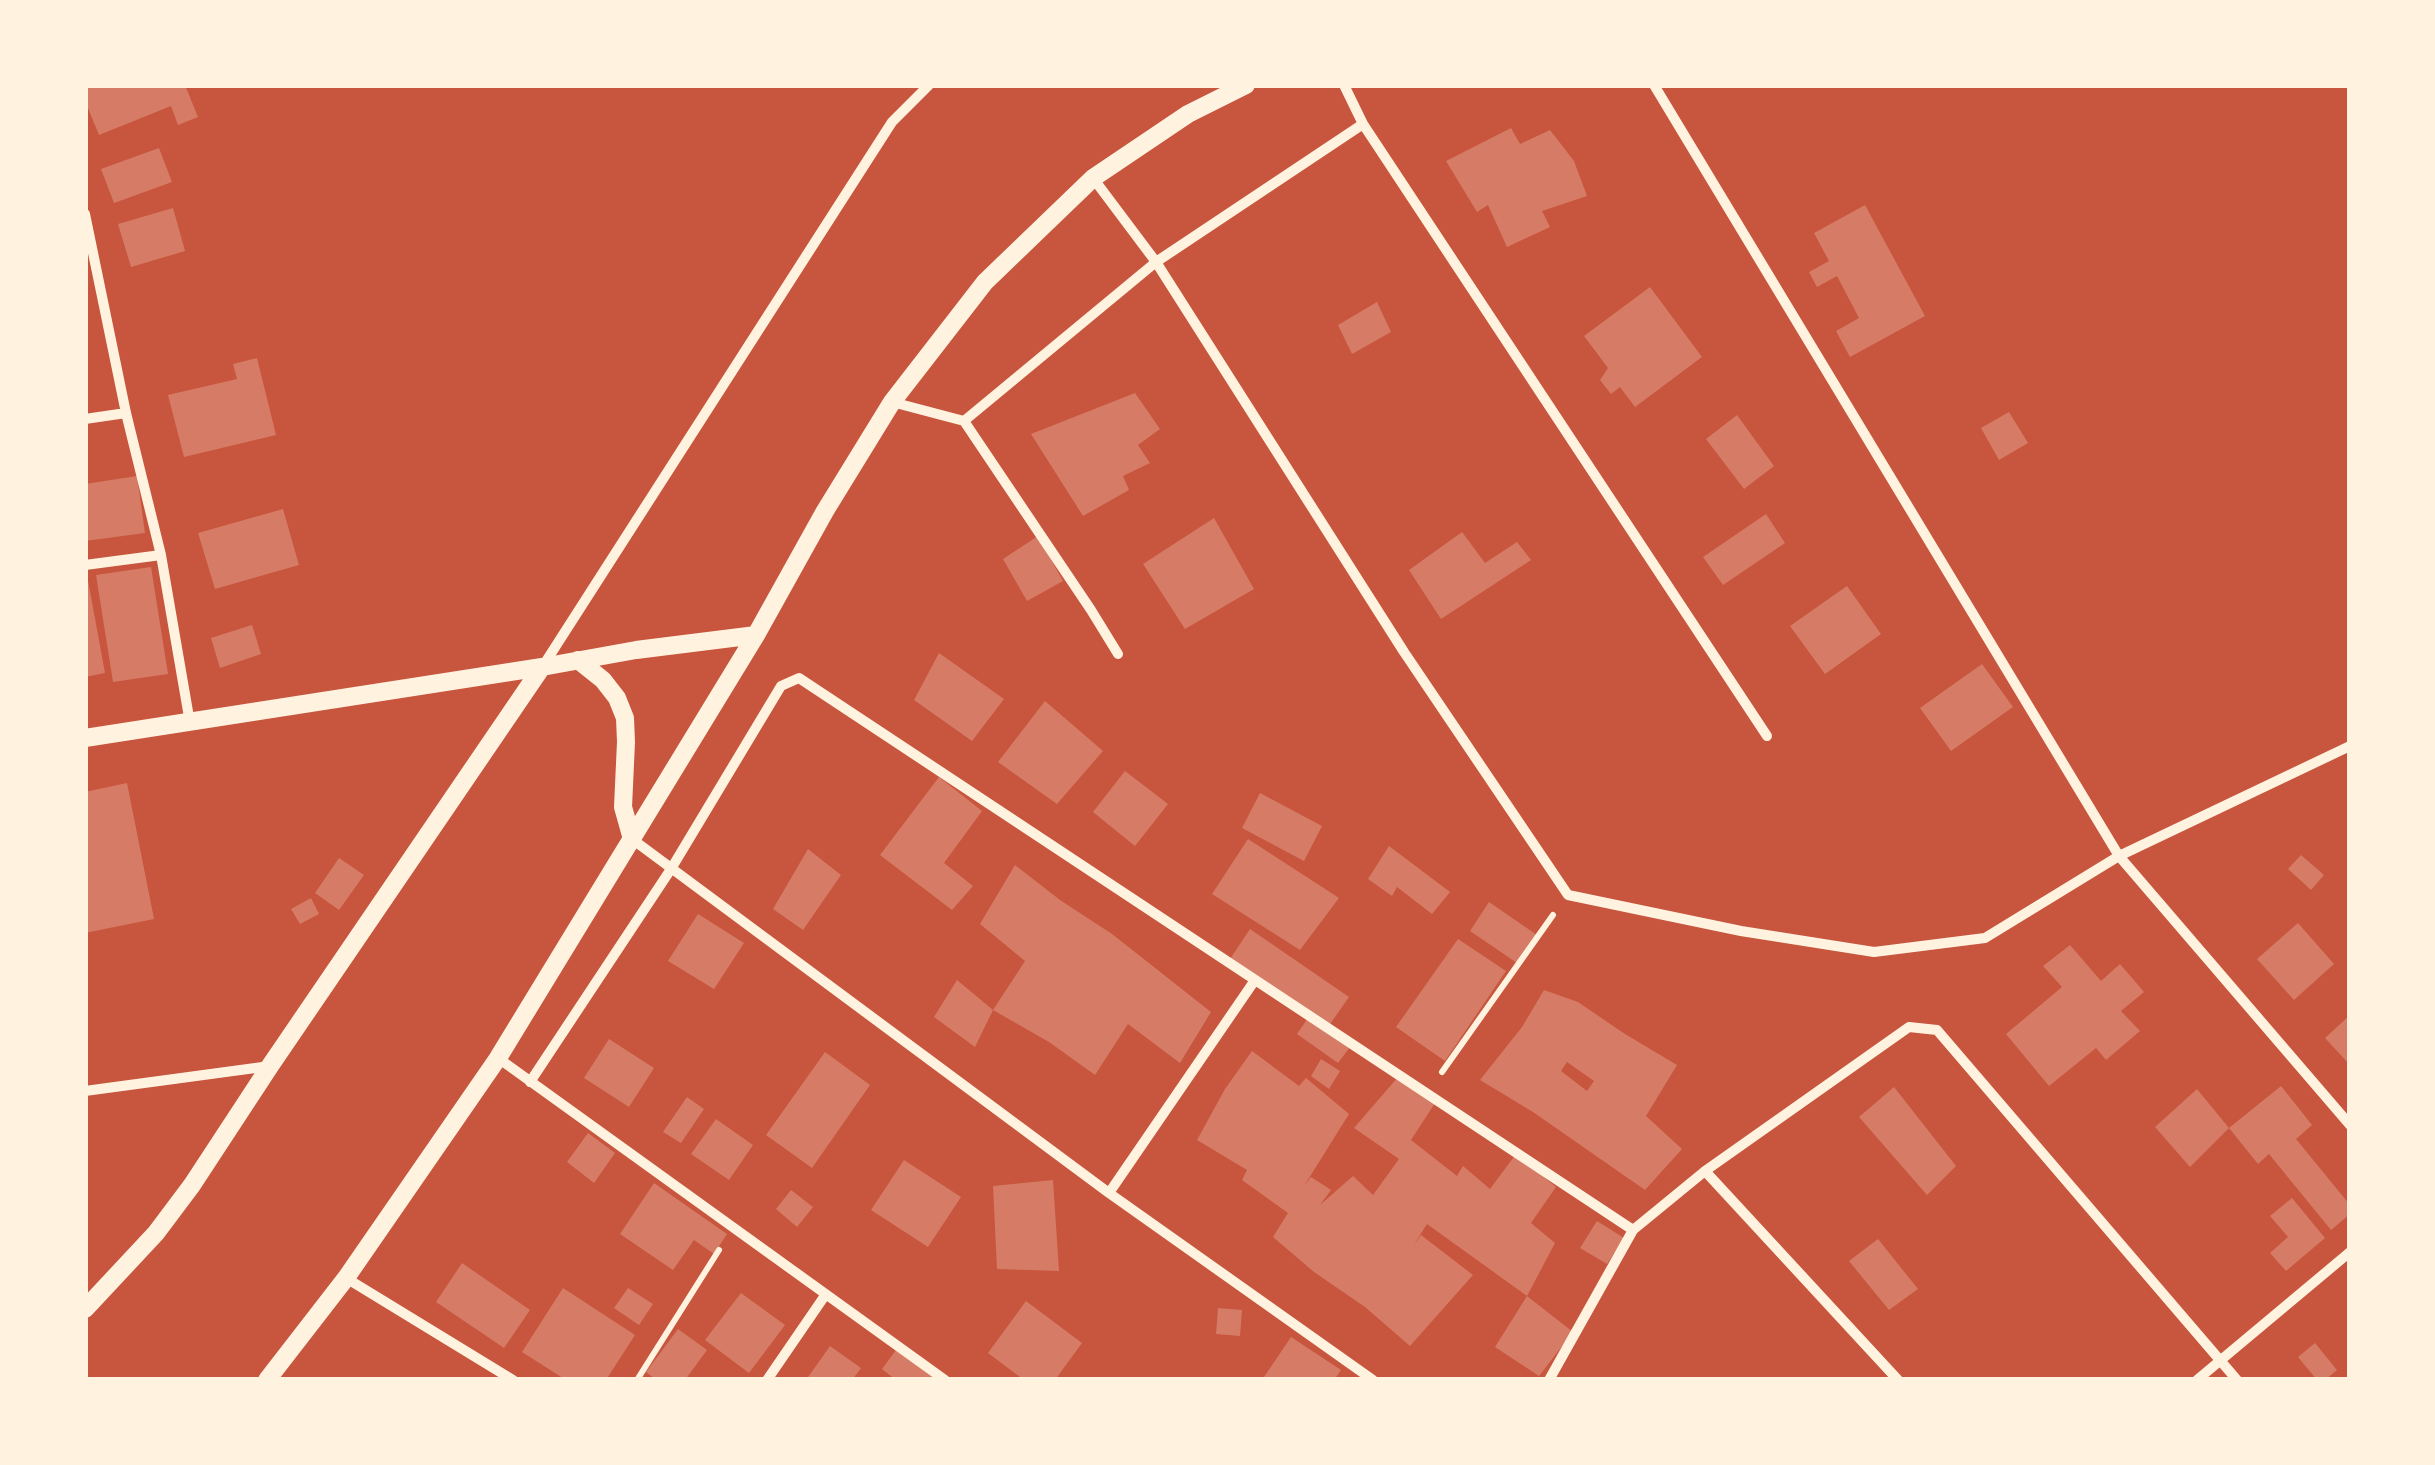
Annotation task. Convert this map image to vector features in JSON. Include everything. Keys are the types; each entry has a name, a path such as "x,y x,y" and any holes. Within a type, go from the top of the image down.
{"street":[{"path":"85,1309 156,1233 192,1186 542,667 892,122 929,85"},
{"path":"268,1380 346,1278 498,1058 756,635 892,402 985,282 1093,178 1188,114 1246,85"},
{"path":"1344,85 1362,124 1768,736"},
{"path":"1654,85 2119,856 2350,1125"},
{"path":"964,421 1156,262 1362,124"},
{"path":"1093,178 1156,262 1404,652 1568,895 1741,931 1874,952 1985,938 2119,856 2350,746"},
{"path":"85,214 160,555 190,722"},
{"path":"892,402 964,421 1118,654"},
{"path":"85,420 126,413"},
{"path":"85,565 160,555"},
{"path":"85,738 636,650 756,635"},
{"path":"578,660 617,698 625,718 624,807 632,839 1109,1193 1373,1380"},
{"path":"530,1082 672,869 781,686 799,678 1633,1230"},
{"path":"1109,1193 1255,980"},
{"path":"1548,1380 1633,1230 1705,1171 1909,1026 1937,1030 2237,1380"},
{"path":"498,1058 945,1380"},
{"path":"85,1091 270,1066"},
{"path":"1705,1171 1898,1380"},
{"path":"2197,1380 2350,1252"},
{"path":"346,1278 513,1380"},
{"path":"767,1380 826,1294"}],"path":[{"path":"1426,1093 1568,895"},
{"path":"637,1380 734,1228"}],"building":[{"path":"85,85 185,85 198,117 178,125 171,106 99,135 85,101"},
{"path":"1511,128 1520,144 1550,130 1574,161 1587,196 1542,211 1550,227 1507,247 1488,205 1477,212 1446,161"},
{"path":"159,148 172,182 114,203 101,169"},
{"path":"1865,205 1925,316 1850,357 1836,331 1859,318 1837,276 1817,287 1809,272 1829,261 1814,233"},
{"path":"173,208 185,251 131,267 118,224"},
{"path":"1650,287 1702,357 1635,407 1620,387 1611,394 1600,380 1608,368 1584,336"},
{"path":"1377,302 1391,332 1352,354 1338,325"},
{"path":"257,358 276,435 184,457 168,395 237,379 233,364"},
{"path":"1135,393 1160,429 1138,445 1150,463 1123,476 1129,490 1083,516 1031,434"},
{"path":"2009,412 2028,443 1999,460 1981,428"},
{"path":"1737,415 1774,466 1744,489 1706,439"},
{"path":"137,476 145,533 85,541 85,484"},
{"path":"283,509 299,565 215,589 198,533"},
{"path":"1766,514 1785,543 1723,585 1703,557"},
{"path":"1214,518 1254,589 1185,629 1143,564"},
{"path":"1462,532 1485,563 1517,542 1531,560 1441,619 1409,570"},
{"path":"1038,536 1063,581 1027,601 1003,559"},
{"path":"151,567 168,674 113,682 96,575"},
{"path":"85,575 105,673 85,677"},
{"path":"1847,586 1881,634 1825,674 1790,626"},
{"path":"252,625 261,654 220,668 211,638"},
{"path":"939,653 1004,699 972,741 914,700"},
{"path":"1982,664 2013,707 1951,751 1920,708"},
{"path":"1045,701 1103,751 1057,804 998,762"},
{"path":"1125,771 1168,804 1135,846 1093,812"},
{"path":"939,777 982,811 944,863 973,886 952,910 880,855"},
{"path":"127,783 154,919 85,933 85,792"},
{"path":"1260,793 1322,826 1304,861 1242,828"},
{"path":"1248,839 1339,898 1300,950 1212,894"},
{"path":"1389,846 1450,892 1432,914 1397,887 1392,896 1368,879"},
{"path":"808,849 841,875 803,930 773,909"},
{"path":"2301,855 2324,875 2311,890 2288,869"},
{"path":"339,858 364,875 339,910 315,893"},
{"path":"1015,865 1211,1012 1180,1063 1128,1024 1095,1075 1049,1042 993,1010 1025,961 980,924"},
{"path":"311,898 319,914 300,924 291,909"},
{"path":"1489,902 1537,935 1517,963 1470,931"},
{"path":"698,914 744,943 714,989 668,961"},
{"path":"2298,923 2334,964 2294,1000 2257,959"},
{"path":"1250,929 1349,997 1328,1027 1228,962"},
{"path":"1458,939 1506,971 1445,1061 1396,1027"},
{"path":"2070,945 2101,981 2120,964 2144,992 2121,1011 2140,1031 2106,1060 2096,1048 2049,1086 2006,1034 2062,987 2043,966"},
{"path":"957,980 993,1010 975,1047 934,1017"},
{"path":"1544,990 1578,1002 1677,1065 1646,1116 1682,1149 1645,1190 1480,1080 1522,1027","holes":["1567,1062 1594,1081 1587,1091 1561,1071"]},
{"path":"2350,1015 2350,1065 2325,1038"},
{"path":"1308,1018 1350,1047 1338,1063 1297,1034"},
{"path":"609,1039 654,1068 629,1107 584,1078"},
{"path":"1252,1051 1299,1086 1306,1078 1349,1114 1304,1186 1311,1177 1331,1190 1320,1205 1353,1176 1373,1195 1399,1159 1354,1128 1398,1077 1435,1103 1411,1140 1457,1176 1463,1166 1490,1189 1516,1154 1556,1187 1531,1223 1555,1243 1527,1296 1427,1224 1413,1246 1421,1235 1473,1275 1410,1346 1273,1237 1288,1213 1242,1180 1247,1170 1197,1140"},
{"path":"825,1052 870,1085 812,1168 766,1135"},
{"path":"1321,1059 1340,1071 1329,1089 1311,1076"},
{"path":"2281,1086 2312,1125 2296,1139 2350,1205 2350,1214 2331,1230 2269,1154 2258,1164 2229,1128"},
{"path":"1894,1087 1956,1166 1927,1195 1859,1117"},
{"path":"2197,1089 2229,1128 2190,1167 2155,1127"},
{"path":"687,1097 704,1109 681,1143 663,1132"},
{"path":"716,1119 753,1145 729,1180 691,1154"},
{"path":"588,1133 615,1153 594,1183 567,1162"},
{"path":"904,1160 961,1197 928,1247 871,1210"},
{"path":"1053,1180 1059,1271 997,1269 993,1186"},
{"path":"654,1183 727,1234 714,1254 694,1240 673,1270 620,1234"},
{"path":"791,1190 813,1207 797,1227 776,1209"},
{"path":"2292,1198 2325,1238 2286,1271 2270,1253 2288,1237 2270,1216"},
{"path":"1597,1221 1624,1238 1607,1264 1580,1248"},
{"path":"1878,1239 1918,1289 1889,1310 1849,1261"},
{"path":"462,1263 530,1310 504,1348 436,1302"},
{"path":"563,1288 635,1335 606,1380 566,1380 522,1352"},
{"path":"628,1288 653,1304 639,1325 614,1308"},
{"path":"741,1293 785,1325 749,1373 705,1340"},
{"path":"1527,1296 1573,1332 1539,1376 1495,1347"},
{"path":"1026,1301 1082,1343 1055,1380 1024,1380 988,1353"},
{"path":"1218,1308 1242,1310 1240,1336 1216,1334"},
{"path":"678,1329 707,1350 685,1380 656,1380 646,1372"},
{"path":"1291,1337 1341,1370 1334,1380 1262,1380"},
{"path":"2315,1343 2337,1370 2325,1380 2317,1380 2298,1357"},
{"path":"830,1346 861,1368 852,1380 806,1380"},
{"path":"896,1350 936,1380 896,1380 882,1369"}]}
